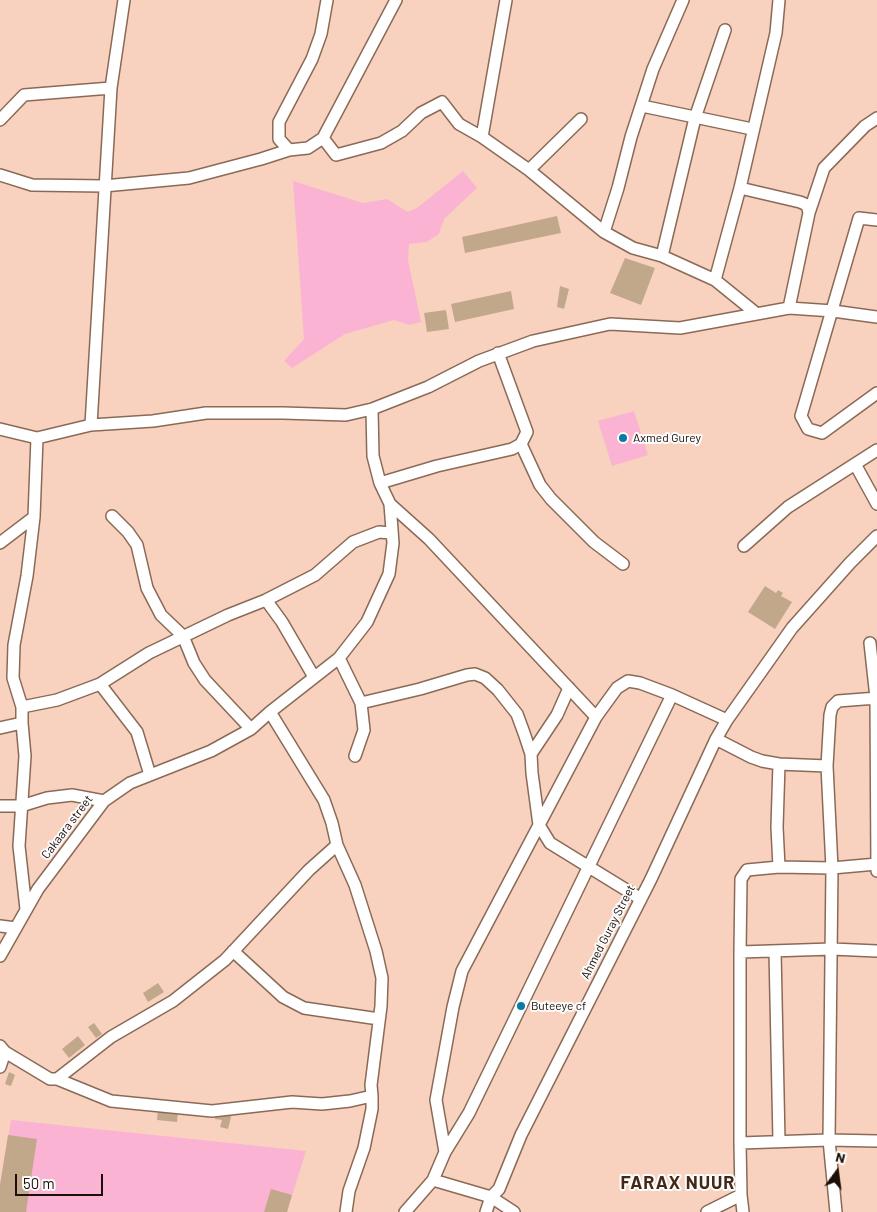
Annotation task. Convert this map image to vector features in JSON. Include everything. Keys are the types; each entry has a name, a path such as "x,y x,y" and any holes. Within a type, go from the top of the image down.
{"street":[{"path":"91,424 111,88 124,0"},
{"path":"289,150 279,138 279,122 312,59 321,34 327,0"},
{"path":"0,175 32,185 104,186 189,178 253,162 289,150 308,148 324,138 396,0"},
{"path":"482,137 506,0"},
{"path":"604,232 631,137 653,70 683,0"},
{"path":"715,280 740,188 752,129 776,32 780,0"},
{"path":"662,256 694,118 725,30"},
{"path":"0,120 24,95 111,88"},
{"path":"324,138 336,155 381,143 402,131 421,113 442,102 459,124 482,137 529,170 604,232 633,248 662,256 715,280 757,314"},
{"path":"642,106 752,129"},
{"path":"789,308 809,213 824,168 865,126 877,118"},
{"path":"529,170 581,119"},
{"path":"740,188 800,202 806,205 809,213"},
{"path":"877,220 859,218 801,416 808,429 822,433 877,393"},
{"path":"0,429 37,438 91,424 153,421 206,413 346,415 372,409 428,388 479,361 533,341 610,324 680,328 789,308 833,311 877,318"},
{"path":"380,483 437,466 512,449 521,444 527,432 498,354"},
{"path":"372,409 373,456 380,483 390,504 429,539 596,717"},
{"path":"26,909 19,846 25,756 22,707 13,678 14,645 27,576 34,517 37,438"},
{"path":"521,444 540,485 551,499 594,542 623,564"},
{"path":"744,546 788,507 877,450"},
{"path":"855,464 877,504"},
{"name":"Cakaara street","path":"0,956 38,889 104,801 130,783 211,751 251,729 339,658 367,622 389,574 393,544 390,504"},
{"path":"112,516 128,532 137,545 147,588 161,615 183,636 194,663 205,680 251,729"},
{"path":"0,543 34,517"},
{"path":"22,707 58,700 100,684 149,653 228,615 266,600 315,575 353,542 379,532 392,533"},
{"name":"Ahmed Guray Street","path":"486,1212 491,1197 499,1189 521,1135 641,899 716,739 727,720 792,628 850,563 877,536"},
{"path":"266,600 282,622 314,677"},
{"path":"870,643 876,698 877,871"},
{"path":"339,658 361,703 364,730 355,756"},
{"path":"361,703 475,674 485,678 498,690 517,714 531,754 539,825 550,843 641,899"},
{"path":"445,1152 436,1100 453,1007 462,970 596,717 618,688 628,681 672,695 727,720"},
{"path":"100,684 137,732 150,775"},
{"path":"531,754 557,715 569,688"},
{"path":"405,1212 433,1180 445,1152 469,1113 672,695"},
{"path":"836,1212 829,1140 832,868 827,766 832,707 838,702 876,698"},
{"path":"270,712 324,800 337,845 355,885 376,951 382,978 371,1085 372,1109 364,1148 349,1192 346,1212"},
{"path":"0,728 22,723"},
{"path":"716,739 751,757 779,764 827,766"},
{"path":"779,764 777,827 779,867"},
{"path":"0,806 21,806 47,798 72,795 104,801"},
{"path":"57,1079 111,1037 173,1002 225,960 309,870 337,845"},
{"path":"743,1212 740,1195 741,879 747,870 779,867 832,868 877,864"},
{"path":"0,926 16,928"},
{"path":"740,952 832,949 877,952"},
{"path":"234,951 283,997 304,1008 379,1019"},
{"path":"775,951 779,1142"},
{"path":"0,1068 2,1049 50,1079 57,1079 111,1100 212,1111 292,1102 322,1104 350,1102 372,1096"},
{"path":"740,1143 829,1140 877,1141"},
{"path":"433,1180 491,1197 514,1212"},
{"path":"707,1212 740,1195"}],"shaded area":[{"path":"463,171 477,188 444,219 439,234 427,242 409,244 408,260 421,322 409,325 394,320 345,334 292,368 284,361 304,339 293,181 363,203 387,199 408,212 417,208"},
{"name":"Axmed Gurey","path":"634,411 648,455 612,466 598,421"},
{"path":"11,1120 306,1151 287,1212 0,1212 0,1185"}],"building":[{"path":"557,216 561,233 465,253 462,237"},
{"path":"625,258 655,268 641,305 610,293"},
{"path":"560,286 569,289 564,309 557,307"},
{"path":"511,291 514,309 455,322 451,304"},
{"path":"446,310 449,329 427,332 424,313"},
{"path":"765,586 776,593 778,590 783,593 781,596 792,602 775,629 748,612"},
{"path":"158,983 164,992 148,1002 143,993"},
{"path":"94,1023 102,1034 96,1038 88,1027"},
{"path":"78,1036 85,1045 69,1058 62,1049"},
{"path":"9,1072 15,1075 11,1086 5,1084"},
{"path":"158,1109 178,1111 177,1122 157,1120"},
{"path":"217,1112 232,1113 228,1129 220,1127 222,1120 215,1119"},
{"path":"8,1135 37,1139 26,1212 0,1212 0,1185"},
{"path":"271,1189 292,1195 287,1212 264,1212"}],"place":[{"name":"Axmed Gurey","path":"623,438"},
{"name":"Buteeye cf","path":"521,1006"}],"district":[{"name":"FARAX NUUR","path":"678,1183"}]}
